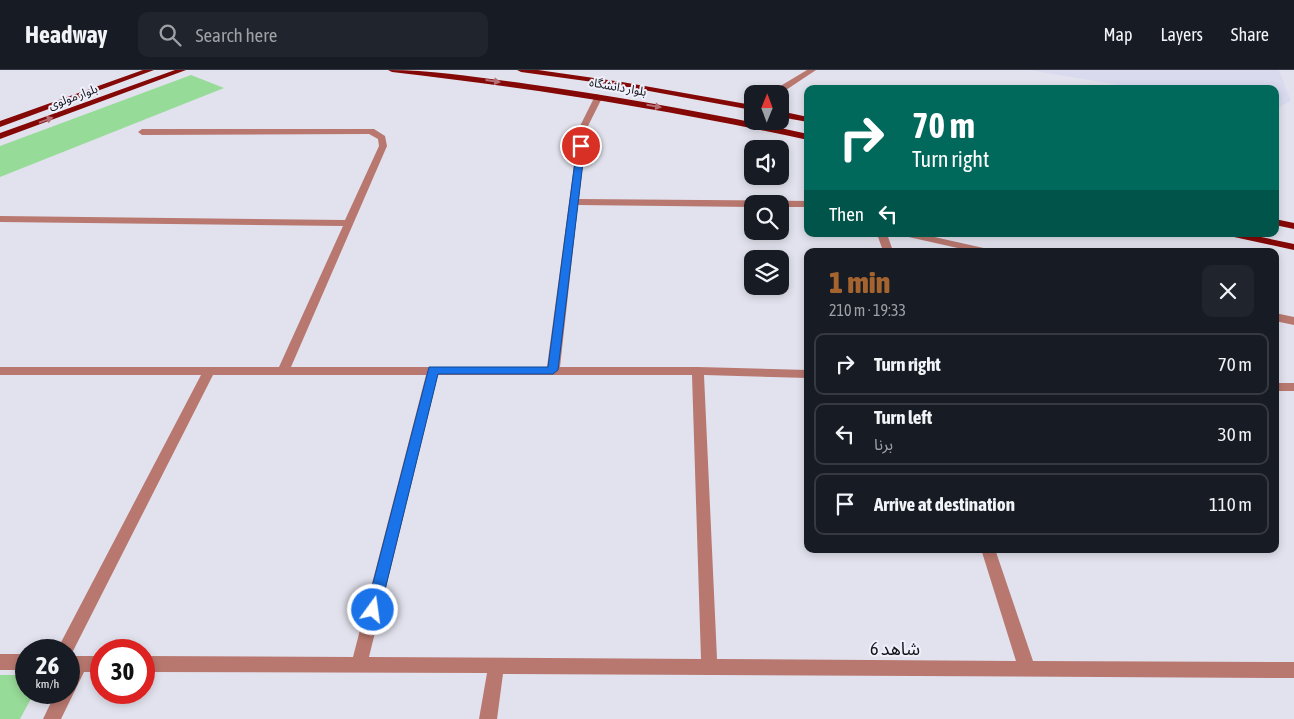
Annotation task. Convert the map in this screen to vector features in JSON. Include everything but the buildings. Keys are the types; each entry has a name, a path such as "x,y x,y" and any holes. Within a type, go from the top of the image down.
{"main road":[{"name":"بلوار مولوی","path":"0,124 150,70"},
{"name":"بلوار مولوی","path":"0,136 182,70"},
{"name":"بلوار دانشگاه","path":"392,70 478,79 599,96 700,114 804,137"},
{"name":"بلوار دانشگاه","path":"521,70 622,84 744,107"},
{"path":"599,96 622,84"},
{"path":"789,116 804,119"},
{"path":"1279,223 1294,226"},
{"path":"1248,237 1294,247"}],"street":[{"path":"788,85 812,70"},
{"path":"553,370 583,128 599,96"},
{"path":"142,132 370,131 382,138 383,146 284,370"},
{"path":"574,202 744,204"},
{"path":"789,204 804,204"},
{"path":"0,219 349,223"},
{"path":"921,237 971,248"},
{"path":"1279,318 1294,321"},
{"path":"71,639 210,370"},
{"path":"359,665 433,370"},
{"path":"0,371 553,370 804,374"},
{"path":"698,371 709,666"},
{"path":"1279,387 1294,387"},
{"path":"989,553 1027,668"},
{"path":"0,662 15,662"},
{"name":"شاهد 6","path":"155,664 1294,670"},
{"path":"488,719 496,666"},
{"path":"52,719 59,704"}],"shaded area":[{"path":"1029,70 1279,70 1291,101 1279,107 1279,85 1119,85"}],"green space":[{"path":"191,75 224,88 0,177 0,146"},
{"path":"0,675 15,675 15,704 28,704 20,719 0,719"}],"route":[{"path":"373,610 433,370 553,370 581,146"}]}
